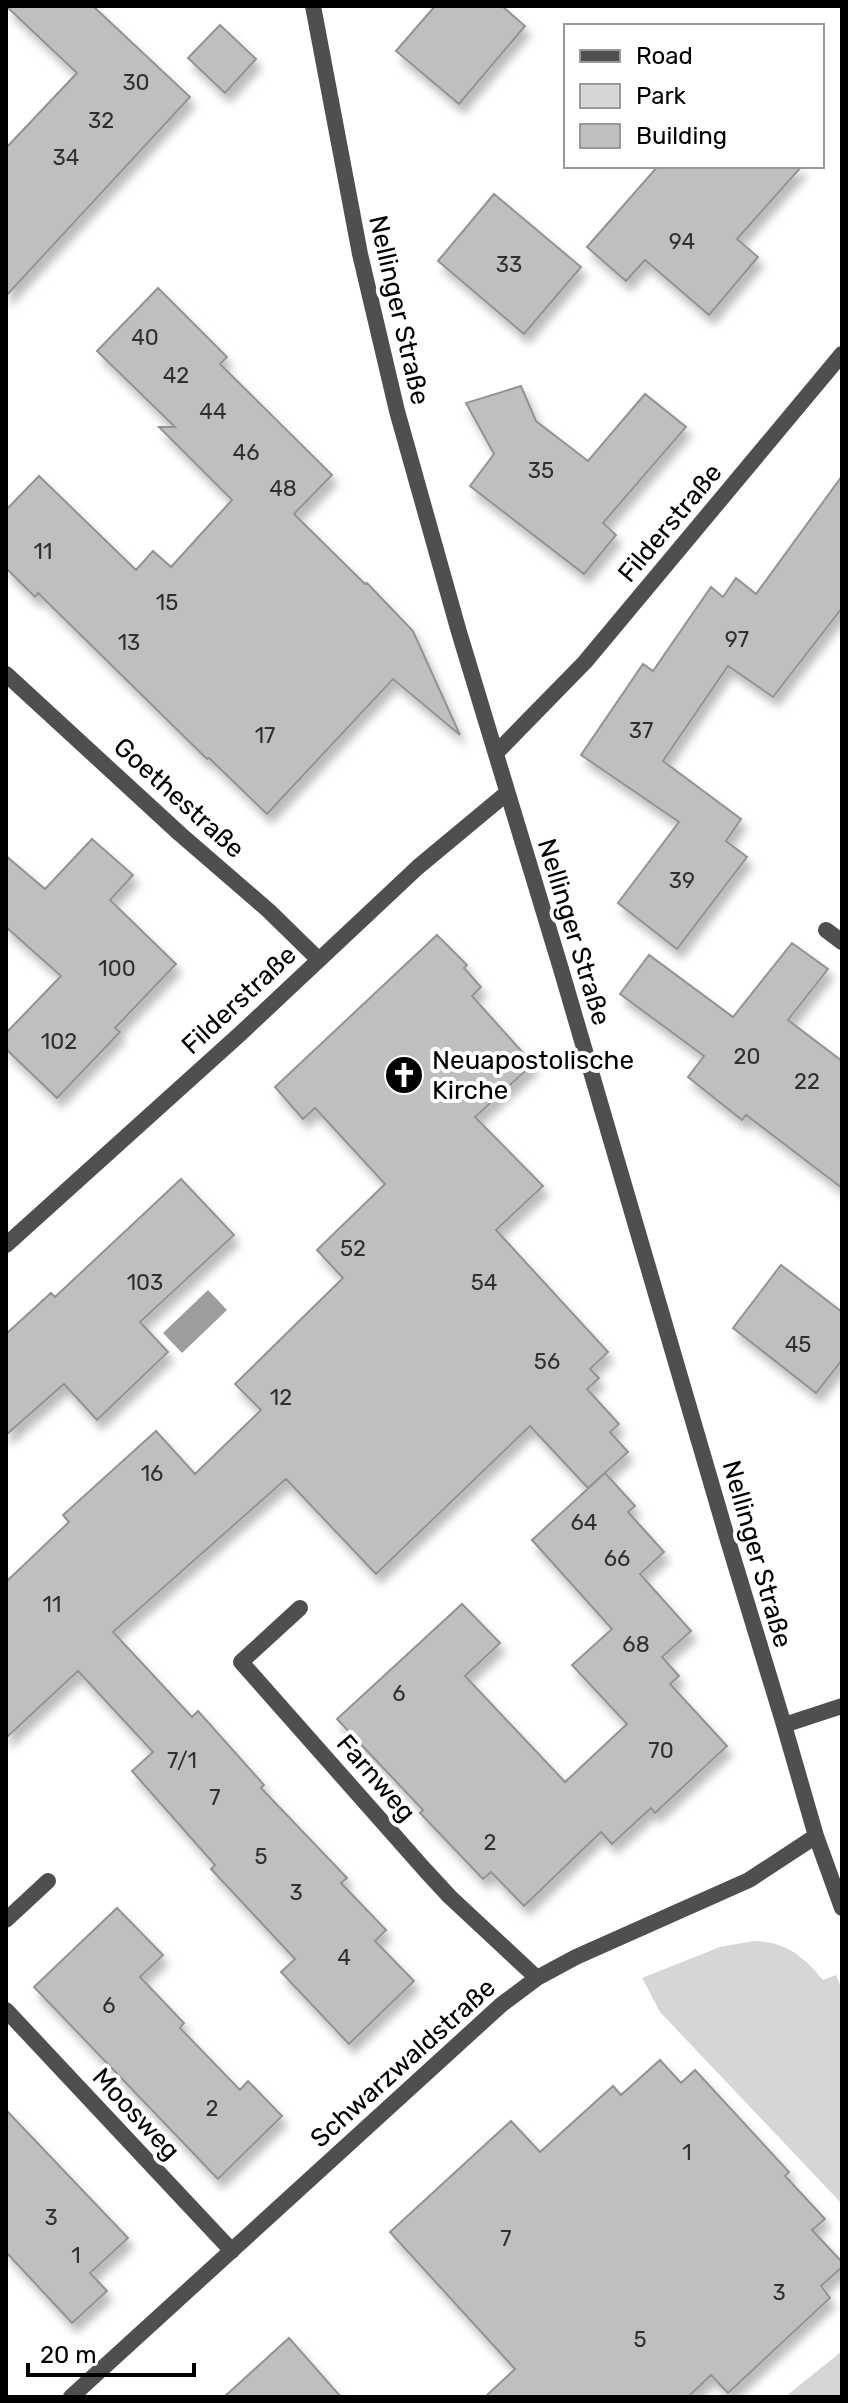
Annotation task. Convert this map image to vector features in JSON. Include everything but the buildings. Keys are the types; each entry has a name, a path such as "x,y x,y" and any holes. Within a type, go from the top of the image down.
{"street":[{"name":"Nellinger Straße","path":"313,6 360,254 397,411 459,632 566,984 729,1544 816,1836 842,1908"},
{"name":"Filderstraße","path":"496,753 585,662 842,354"},
{"name":"Goethestraße","path":"6,674 318,959"},
{"name":"Filderstraße","path":"6,1245 240,1034 418,867 507,793"},
{"path":"826,930 842,942"},
{"name":"Farnweg","path":"300,1608 241,1662 433,1879 537,1978"},
{"path":"784,1725 842,1706"},
{"name":"Schwarzwaldstraße","path":"71,2397 473,2028 537,1978 576,1957 749,1880 816,1836"},
{"path":"6,1920 48,1881"},
{"name":"Moosweg","path":"6,2010 232,2251"}],"green space":[{"path":"754,1941 785,1947 823,1980 836,1975 842,1990 842,2204 660,2012 642,1978 720,1947"},
{"path":"842,2351 842,2397 785,2397"}],"shaded area":[{"path":"208,1290 227,1310 182,1353 163,1333"}],"place":[{"name":"Neuapostolische Kirche","path":"404,1075"}]}
